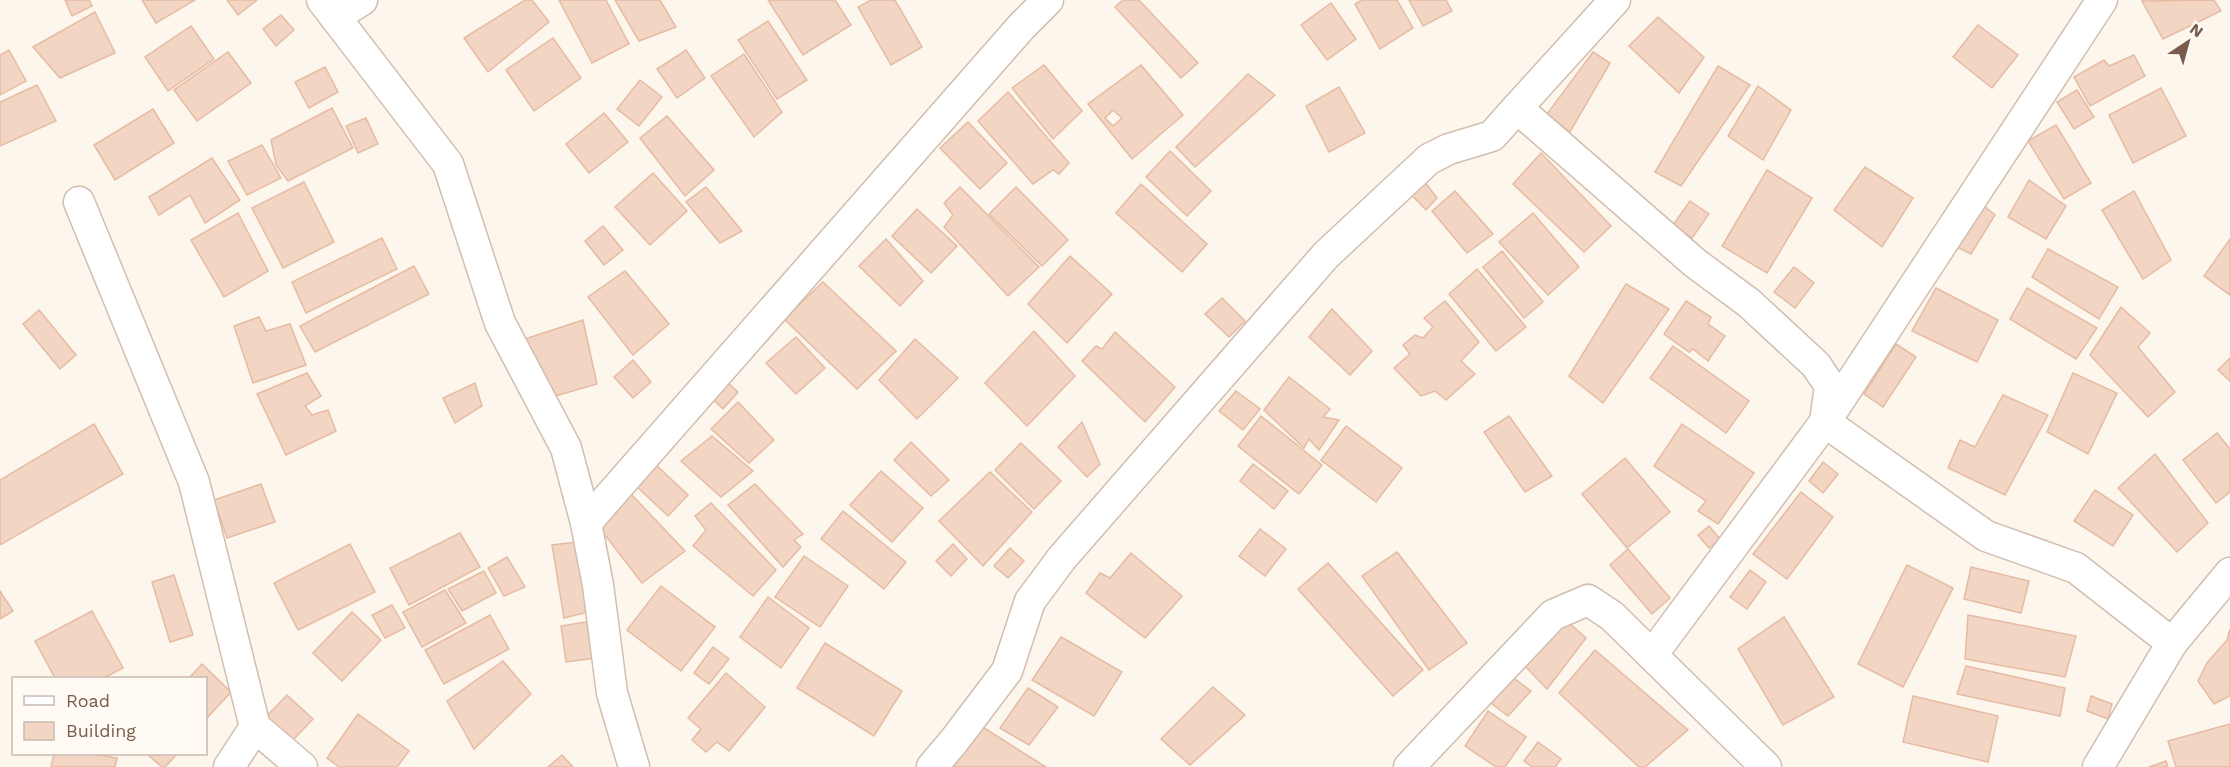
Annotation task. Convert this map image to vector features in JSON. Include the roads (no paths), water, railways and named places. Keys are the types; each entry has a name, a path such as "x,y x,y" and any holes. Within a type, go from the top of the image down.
{"street":[{"path":"362,0 329,9 448,164 500,323 566,448 586,523 598,585 612,693 634,767"},
{"path":"586,523 1022,26 1048,0"},
{"path":"932,767 1007,671 1030,601 1062,558 1319,263 1429,159 1449,149 1492,136 1615,0"},
{"path":"1652,655 1825,422 2102,0"},
{"path":"1517,108 1695,262 1749,303 1816,364 1830,386 1825,422"},
{"path":"79,202 194,482 255,727 302,767"},
{"path":"1825,422 1986,536 2076,568 2172,643"},
{"path":"2098,767 2172,643 2230,573"},
{"path":"1409,767 1552,615 1588,600 1612,616 1763,766"},
{"path":"229,767 255,727"}]}
